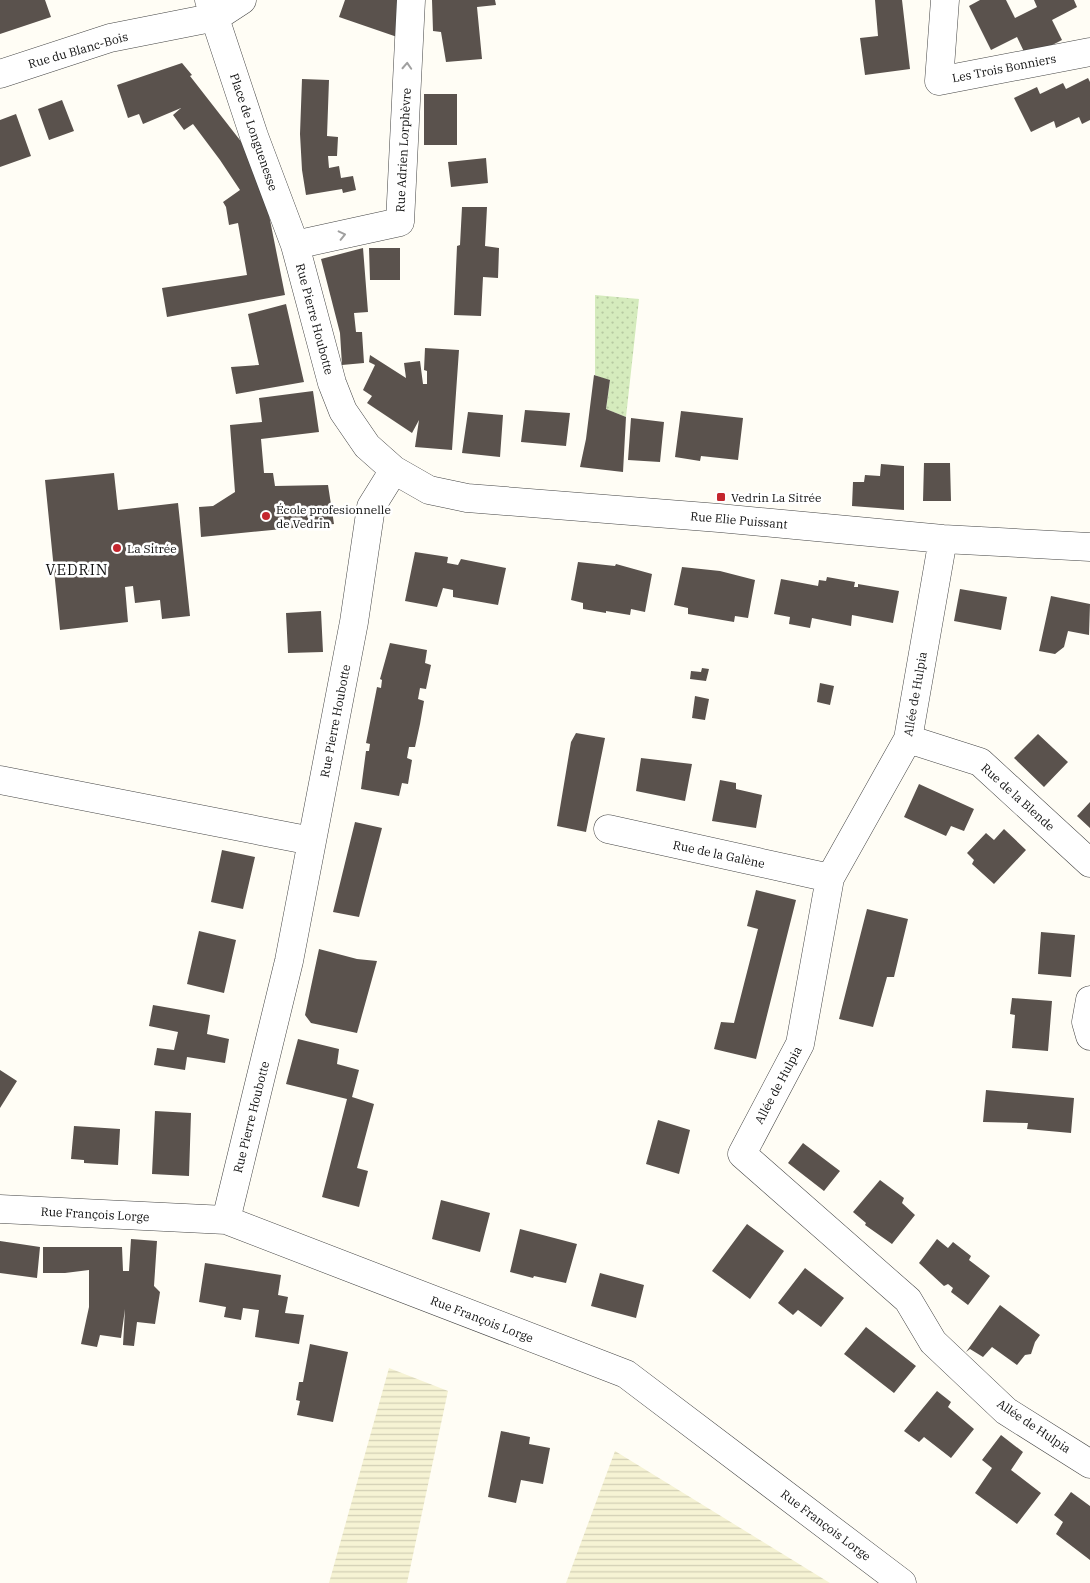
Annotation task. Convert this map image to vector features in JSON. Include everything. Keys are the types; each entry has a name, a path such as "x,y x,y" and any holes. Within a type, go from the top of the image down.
{"street":[{"path":"213,9 242,0"},
{"name":"Rue Adrien Lorphèvre","path":"295,245 400,222 411,0"},
{"name":"Les Trois Bonniers","path":"945,0 939,81 1090,52"},
{"name":"Rue du Blanc-Bois","path":"0,74 110,38 213,9"},
{"name":"Place de Longuenesse","path":"213,9 254,136 295,245"},
{"name":"Rue Pierre Houbotte","path":"226,1220 290,961 354,622 371,507 394,470 367,446 343,411 332,383 295,245"},
{"name":"Rue Elie Puissant","path":"394,470 428,490 467,498 719,518 943,539 1090,547"},
{"name":"Allée de Hulpia","path":"943,539 908,739 830,878 800,1044 742,1154 908,1300 933,1342 1006,1411 1090,1464"},
{"name":"Rue de la Blende","path":"908,739 980,762 1090,863"},
{"path":"0,780 312,841"},
{"name":"Rue de la Galène","path":"608,829 830,878"},
{"path":"1090,1000 1086,1022 1090,1036"},
{"name":"Rue François Lorge","path":"0,1209 226,1220 626,1374 902,1583"}],"shaded area":[{"path":"389,1368 448,1391 407,1583 329,1583"},
{"path":"615,1451 830,1583 566,1583"}],"green space":[{"path":"595,295 639,299 626,417 606,409 610,381 595,375"}],"building":[{"path":"0,0 45,0 51,17 0,34"},
{"path":"345,0 402,0 403,39 339,17"},
{"path":"432,0 495,0 496,5 477,7 482,59 446,62 441,32 433,31"},
{"path":"875,0 902,0 910,69 865,75 860,38 878,36"},
{"path":"980,0 1006,0 1015,18 1037,7 1034,0 1074,0 1077,7 1052,20 1062,40 1027,58 1017,37 991,50 969,6"},
{"path":"182,63 243,144 260,186 269,215 285,295 167,317 162,288 247,275 238,223 229,225 226,207 223,202 240,190 220,160 193,124 184,130 173,115 181,108 143,124 139,114 128,118 117,85"},
{"path":"1088,78 1090,82 1090,120 1082,124 1079,117 1056,128 1054,121 1031,132 1014,98 1037,87 1040,94 1063,83 1066,89"},
{"path":"302,79 329,80 327,136 338,137 337,156 328,156 329,168 339,166 341,178 353,176 356,190 343,193 342,189 306,195 302,170 300,134"},
{"path":"424,94 457,94 457,145 424,145"},
{"path":"62,100 74,131 49,140 38,109"},
{"path":"16,114 31,156 0,167 0,120"},
{"path":"486,158 488,183 451,187 448,162"},
{"path":"462,207 487,207 485,246 499,248 498,278 483,277 481,316 454,315 457,246 460,245"},
{"path":"363,248 368,312 354,313 356,332 362,332 364,363 342,365 340,333 321,259"},
{"path":"369,248 400,248 400,280 370,280"},
{"path":"286,304 304,382 236,394 231,367 259,365 248,314"},
{"path":"425,348 459,350 452,450 415,447 419,420 412,433 367,403 372,396 363,390 375,365 369,362 370,355 406,378 404,363 420,361 423,384 427,384 427,371 424,370"},
{"path":"594,375 610,380 606,409 626,417 623,472 580,467 586,439"},
{"path":"313,391 319,432 261,439 264,473 273,473 275,486 328,485 334,524 201,537 199,507 213,506 235,492 230,425 262,422 259,398"},
{"path":"525,410 570,413 566,446 521,442"},
{"path":"681,411 743,418 738,460 701,456 700,461 675,457"},
{"path":"468,412 503,415 500,457 462,453"},
{"path":"631,418 664,422 660,462 628,460"},
{"path":"924,463 950,463 951,501 923,501"},
{"path":"881,464 904,466 904,510 852,506 853,482 864,482 865,475 880,476"},
{"name":"La Sitrée","path":"114,473 118,510 178,503 190,616 162,619 160,600 135,603 133,586 125,587 128,622 60,630 45,480"},
{"path":"415,552 448,557 447,563 458,565 461,559 506,568 498,605 453,597 453,590 443,588 437,607 405,601"},
{"path":"578,562 615,566 616,564 652,574 645,612 631,609 630,615 583,609 583,603 571,600"},
{"path":"682,567 720,571 755,580 748,618 735,616 734,622 688,614 688,608 674,605"},
{"path":"827,577 855,582 854,587 858,587 858,584 899,591 893,623 852,615 851,626 812,618 810,628 789,624 790,617 774,614 781,579 818,586 819,580 826,581"},
{"path":"960,589 1007,597 1001,630 954,621"},
{"path":"1051,596 1090,604 1089,635 1068,631 1064,647 1055,654 1039,651"},
{"path":"321,611 323,652 288,653 286,613"},
{"path":"390,643 427,650 425,663 431,665 426,689 420,688 418,699 424,701 415,747 409,747 407,758 412,760 408,784 402,783 399,796 361,789 366,751 369,751 370,744 366,743 377,687 381,688 382,680 380,679"},
{"path":"702,668 709,669 706,681 690,679 691,671 701,672"},
{"path":"820,683 834,686 830,705 817,702"},
{"path":"695,696 709,699 705,720 692,718"},
{"path":"576,733 605,738 586,832 557,826 571,742"},
{"path":"1038,734 1068,762 1044,787 1014,758"},
{"path":"641,758 692,764 685,801 636,791"},
{"path":"720,780 736,783 736,789 762,795 756,828 712,821"},
{"path":"919,784 974,809 964,831 951,826 946,836 904,817"},
{"path":"1090,802 1090,828 1077,816"},
{"path":"355,822 382,828 359,917 333,912"},
{"path":"1004,829 1026,850 994,884 972,864 974,860 967,853 986,833 994,840"},
{"path":"222,850 255,857 243,909 211,902"},
{"path":"756,890 796,900 756,1059 714,1049 721,1022 734,1023 758,929 747,926"},
{"path":"867,909 908,919 894,977 887,977 873,1027 839,1019"},
{"path":"199,931 236,940 224,993 187,984"},
{"path":"1041,932 1075,935 1071,977 1038,974"},
{"path":"319,949 357,959 377,961 357,1033 311,1023 305,1015"},
{"path":"1012,998 1052,1001 1048,1051 1012,1048 1015,1015 1010,1014"},
{"path":"153,1005 210,1015 207,1034 229,1039 225,1063 187,1057 185,1070 154,1065 157,1048 174,1050 178,1032 149,1026"},
{"path":"298,1039 339,1049 337,1064 359,1070 352,1097 374,1104 357,1168 368,1171 359,1207 322,1197 347,1099 286,1084"},
{"path":"0,1070 17,1081 0,1108"},
{"path":"986,1090 1074,1098 1071,1133 1027,1129 1028,1123 983,1122"},
{"path":"155,1111 191,1113 189,1176 152,1174"},
{"path":"658,1120 690,1130 679,1174 646,1164"},
{"path":"74,1126 120,1129 118,1165 84,1163 84,1160 71,1159"},
{"path":"803,1143 840,1171 824,1191 788,1163"},
{"path":"880,1180 904,1198 902,1203 915,1215 892,1244 865,1225 866,1223 853,1212"},
{"path":"441,1200 490,1213 480,1252 432,1239"},
{"path":"747,1224 784,1251 750,1299 712,1271"},
{"path":"520,1229 577,1244 566,1283 510,1272"},
{"path":"131,1239 157,1241 154,1286 160,1292 155,1324 137,1322 134,1346 123,1345 125,1309 121,1338 100,1335 97,1347 81,1344 89,1307 89,1270 43,1273 43,1247 122,1247 123,1271 129,1271"},
{"path":"937,1239 948,1248 953,1242 971,1256 969,1260 990,1276 968,1305 951,1292 953,1288 948,1284 944,1286 919,1263"},
{"path":"0,1241 40,1247 37,1278 0,1273"},
{"path":"205,1263 281,1275 278,1295 288,1297 285,1313 304,1315 299,1344 255,1337 259,1310 243,1308 241,1320 224,1317 226,1307 199,1302"},
{"path":"805,1268 844,1298 821,1327 798,1310 793,1315 778,1303"},
{"path":"600,1273 644,1285 636,1318 591,1306"},
{"path":"1000,1305 1040,1335 1035,1342 1031,1354 1025,1355 1017,1365 992,1347 983,1357 970,1349 966,1352"},
{"path":"866,1327 916,1366 894,1393 844,1354"},
{"path":"310,1344 348,1352 333,1422 297,1415 300,1401 296,1400 299,1382 303,1382"},
{"path":"937,1391 951,1402 948,1407 974,1429 951,1458 924,1437 919,1442 904,1431"},
{"path":"501,1431 530,1437 529,1444 550,1448 543,1484 521,1480 516,1503 488,1497"},
{"path":"1001,1435 1023,1452 1011,1470 1041,1493 1017,1524 975,1493 992,1468 982,1460"},
{"path":"1071,1492 1090,1506 1090,1560 1056,1534 1063,1522 1054,1515"}],"place":[{"name":"Vedrin La Sitrée","path":"721,497"},
{"name":"École profesionnelle de Vedrin","path":"266,516"},
{"name":"La Sitrée","path":"117,548"}],"district":[{"name":"VEDRIN","path":"77,569"}]}
